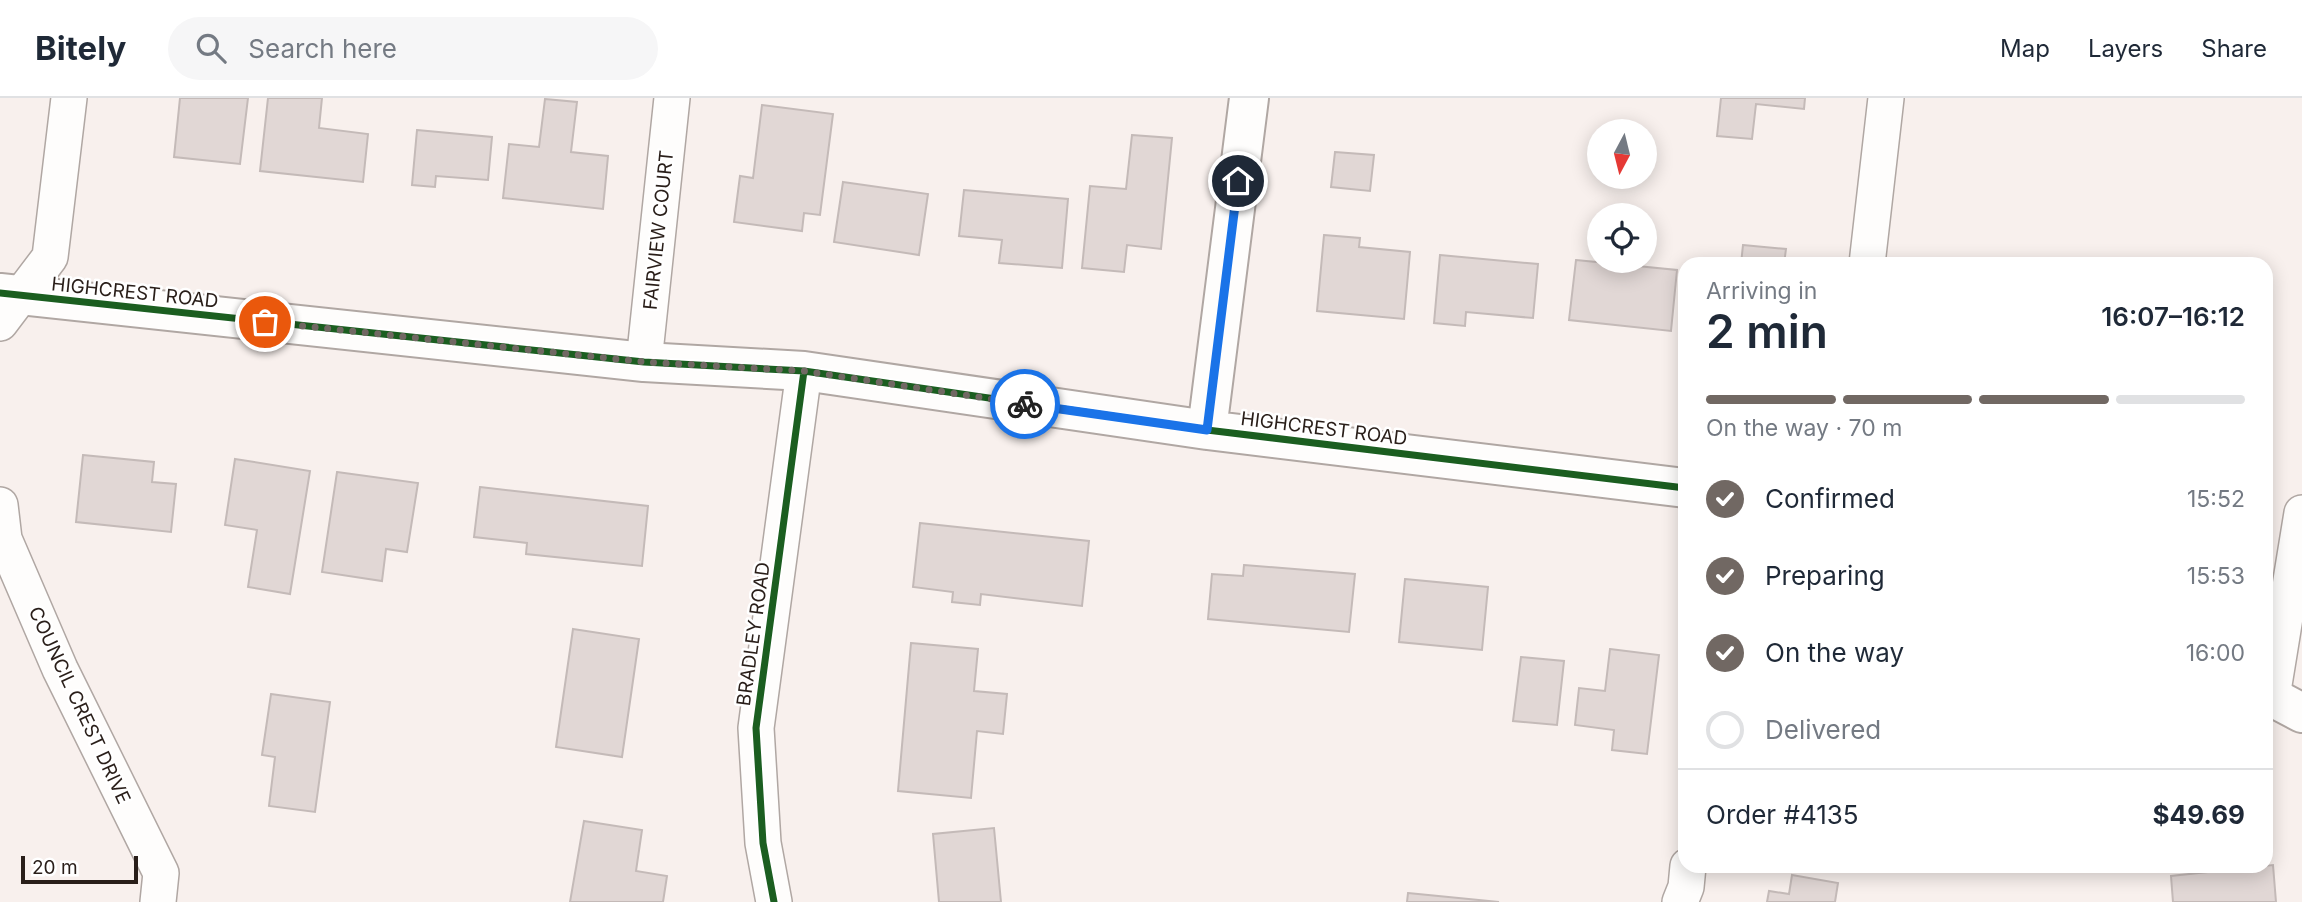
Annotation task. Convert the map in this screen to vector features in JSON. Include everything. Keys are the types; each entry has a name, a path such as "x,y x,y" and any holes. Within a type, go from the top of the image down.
{"street":[{"path":"7,304 50,257 69,98"},
{"name":"FAIRVIEW COURT","path":"645,362 672,98"},
{"path":"1207,430 1249,98"},
{"path":"1868,257 1886,98"},
{"name":"HIGHCREST ROAD","path":"7,304 645,362 804,371 1207,430 1678,487"},
{"name":"BRADLEY ROAD","path":"774,902 763,843 756,727 804,371"},
{"name":"COUNCIL CREST DRIVE","path":"0,505 4,539 60,669 161,873 158,902"},
{"path":"2280,701 2302,513"},
{"path":"1680,902 1686,887 1687,873"}],"building":[{"path":"180,98 248,98 240,164 174,157"},
{"path":"268,98 322,98 319,128 368,134 363,182 260,171"},
{"path":"1721,98 1805,98 1804,109 1756,104 1752,139 1717,136"},
{"path":"545,99 577,102 571,152 608,156 603,209 503,198 509,144 539,147"},
{"path":"762,105 833,114 820,215 804,213 802,231 734,222 740,176 753,178"},
{"path":"417,130 492,137 488,180 436,176 435,187 412,185"},
{"path":"1132,135 1172,138 1161,249 1127,245 1124,272 1082,268 1090,186 1126,189"},
{"path":"1335,152 1374,155 1370,191 1331,187"},
{"path":"843,182 928,194 919,255 834,242"},
{"path":"964,190 1068,199 1062,268 999,263 1002,240 959,236"},
{"path":"1324,235 1360,238 1359,247 1410,252 1404,319 1317,311"},
{"path":"1743,245 1786,249 1785,257 1742,257"},
{"path":"1440,255 1538,264 1533,318 1466,312 1465,326 1434,323"},
{"path":"1576,260 1587,261 1587,273 1657,273 1657,268 1677,270 1671,331 1569,320"},
{"path":"83,455 154,462 152,482 176,484 171,532 76,522"},
{"path":"235,459 310,471 290,594 248,587 257,530 225,525"},
{"path":"337,472 418,483 407,552 386,549 382,581 322,572"},
{"path":"480,487 648,506 642,566 526,554 527,543 474,537"},
{"path":"920,523 1089,541 1082,606 981,594 980,605 952,602 953,592 913,587"},
{"path":"1244,565 1355,574 1349,632 1208,619 1212,574 1243,576"},
{"path":"1405,579 1488,587 1482,650 1399,642"},
{"path":"573,629 639,639 622,757 556,747"},
{"path":"911,643 978,649 974,691 1007,694 1003,734 977,731 971,798 898,791"},
{"path":"1610,649 1659,655 1647,754 1612,750 1614,730 1575,725 1579,688 1605,691"},
{"path":"1521,657 1564,661 1557,725 1513,721"},
{"path":"271,694 330,702 315,812 269,806 275,757 262,755"},
{"path":"584,821 642,830 636,871 667,876 663,902 570,902"},
{"path":"994,828 1001,902 939,902 933,834"},
{"path":"2273,865 2276,902 2173,902 2171,876 2199,873 2273,873"},
{"path":"1792,875 1838,883 1835,902 1767,902 1769,891 1789,894"},
{"path":"1408,893 1499,902 1407,902"}],"cycle path":[{"path":"0,293 644,362 804,371 1207,430 1678,487"},
{"path":"774,902 763,843 756,728 804,371"}],"way so far":[{"path":"265,322 645,362 804,371 1025,404"}],"route":[{"path":"1025,404 1207,430 1238,181"}]}
